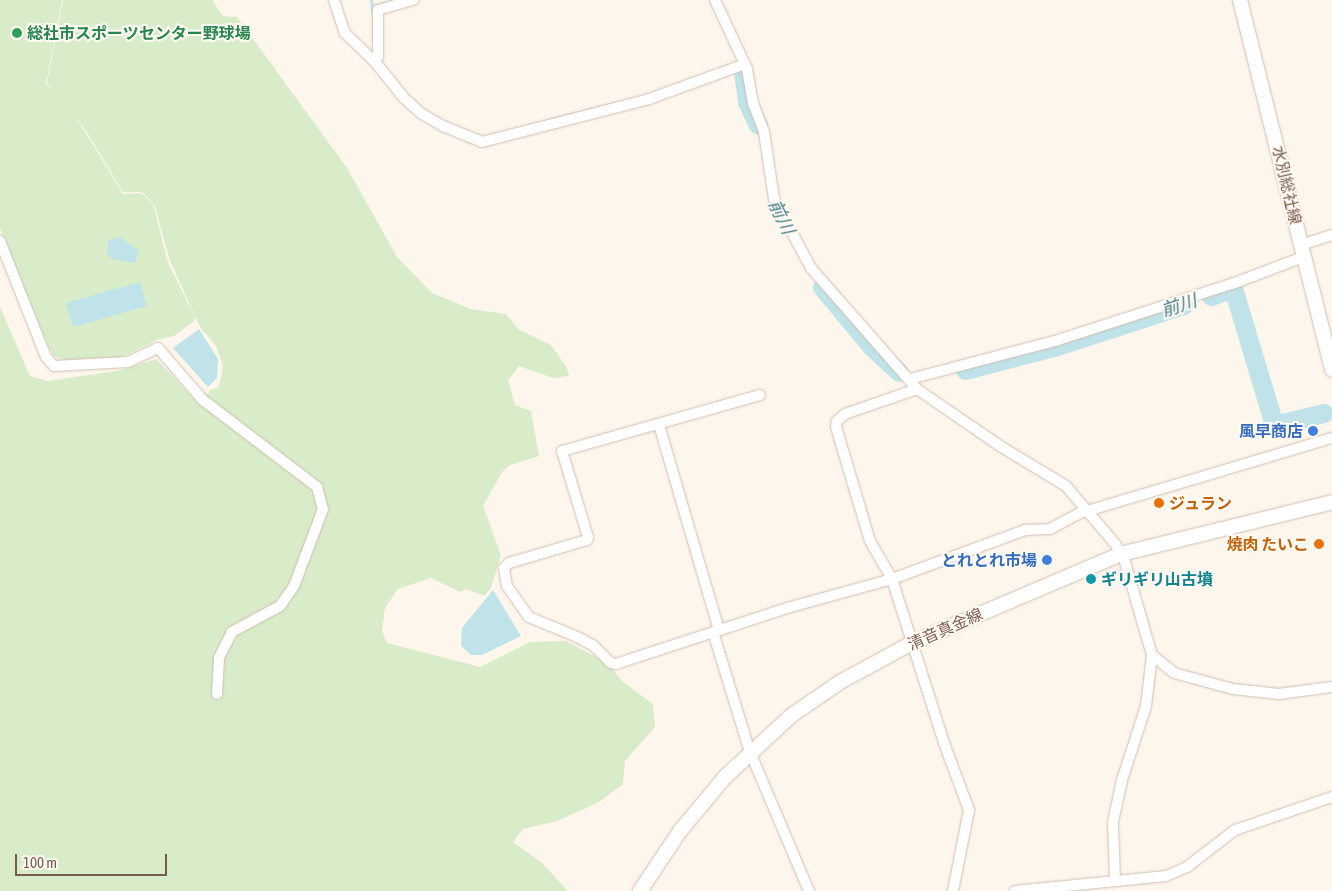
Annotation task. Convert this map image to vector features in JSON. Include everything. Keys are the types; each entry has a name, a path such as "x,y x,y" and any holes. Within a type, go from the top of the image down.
{"main road":[{"name":"水別総社線","path":"1240,0 1332,370"},
{"name":"清音真金線","path":"640,891 680,831 750,752 820,695 912,643 1121,554 1332,502"}],"street":[{"path":"334,0 345,33 376,63 404,98 436,122 463,136 482,142 607,107 649,98 745,64"},
{"path":"378,58 378,10 414,0"},
{"path":"715,0 745,64 752,103 764,132 774,199 811,268 876,346 917,389 1066,486 1085,512 1121,554 1132,577 1152,654 1146,706 1122,780 1113,822 1109,884"},
{"path":"910,380 1055,341 1232,284 1332,235"},
{"path":"0,241 46,357 54,366 128,362 158,348 203,400 317,487 323,509 294,586 280,606 244,625 228,638 219,658 217,694"},
{"path":"917,389 845,414 837,421 870,541 892,579 969,810 953,891"},
{"path":"760,395 660,425 562,451 588,536 587,540 509,563 504,575 507,586 529,617 593,645 611,663 892,579 1025,530 1050,529 1085,512 1332,438"},
{"path":"660,425 750,752 809,891"},
{"path":"1152,654 1174,673 1233,689 1278,694 1332,686"},
{"path":"1015,891 1109,884 1179,872 1236,830 1332,797"}],"green space":[{"path":"0,0 62,0 46,84 60,96 84,130 123,194 141,193 153,204 168,263 195,317 194,321 174,336 157,340 122,357 65,360 54,356 50,351 0,229"},
{"path":"63,0 212,0 223,16 237,17 347,168 397,257 432,293 471,309 506,314 518,329 551,345 567,368 569,376 553,378 519,366 508,380 515,405 531,411 539,456 510,465 502,472 483,506 501,555 491,588 484,596 466,589 460,592 431,578 398,589 385,608 382,631 387,643 480,667 530,642 566,641 607,663 623,682 653,704 655,727 625,761 623,784 599,802 557,821 523,829 513,842 541,862 568,891 0,891 0,307 30,376 47,381 117,371 156,359 201,406 210,390 219,387 223,366 216,346 200,327 170,261 154,204 142,192 123,192 85,129 47,83"}],"water":[{"path":"120,237 139,251 135,263 113,259 107,255 108,240"},
{"path":"140,282 147,306 73,327 66,303"},
{"path":"199,329 218,359 217,378 208,387 173,348"},
{"path":"493,590 521,636 482,655 471,655 461,646 462,628"}],"waterway":[{"path":"371,0 373,17"},
{"path":"373,6 384,3"},
{"name":"前川","path":"743,72 747,102 758,125"},
{"path":"552,119 628,100"},
{"name":"前川","path":"822,287 871,346 899,372"},
{"name":"前川","path":"1211,296 1233,288 1274,425 1324,413"},
{"name":"前川","path":"965,370 1057,346 1183,305"}],"place":[{"name":"総社市スポーツセンター野球場","path":"17,33"},
{"name":"風早商店","path":"1313,431"},
{"name":"ジュラン","path":"1159,503"},
{"name":"焼肉 たいこ","path":"1319,544"},
{"name":"とれとれ市場","path":"1047,560"},
{"name":"ギリギリ山古墳","path":"1091,579"}]}
